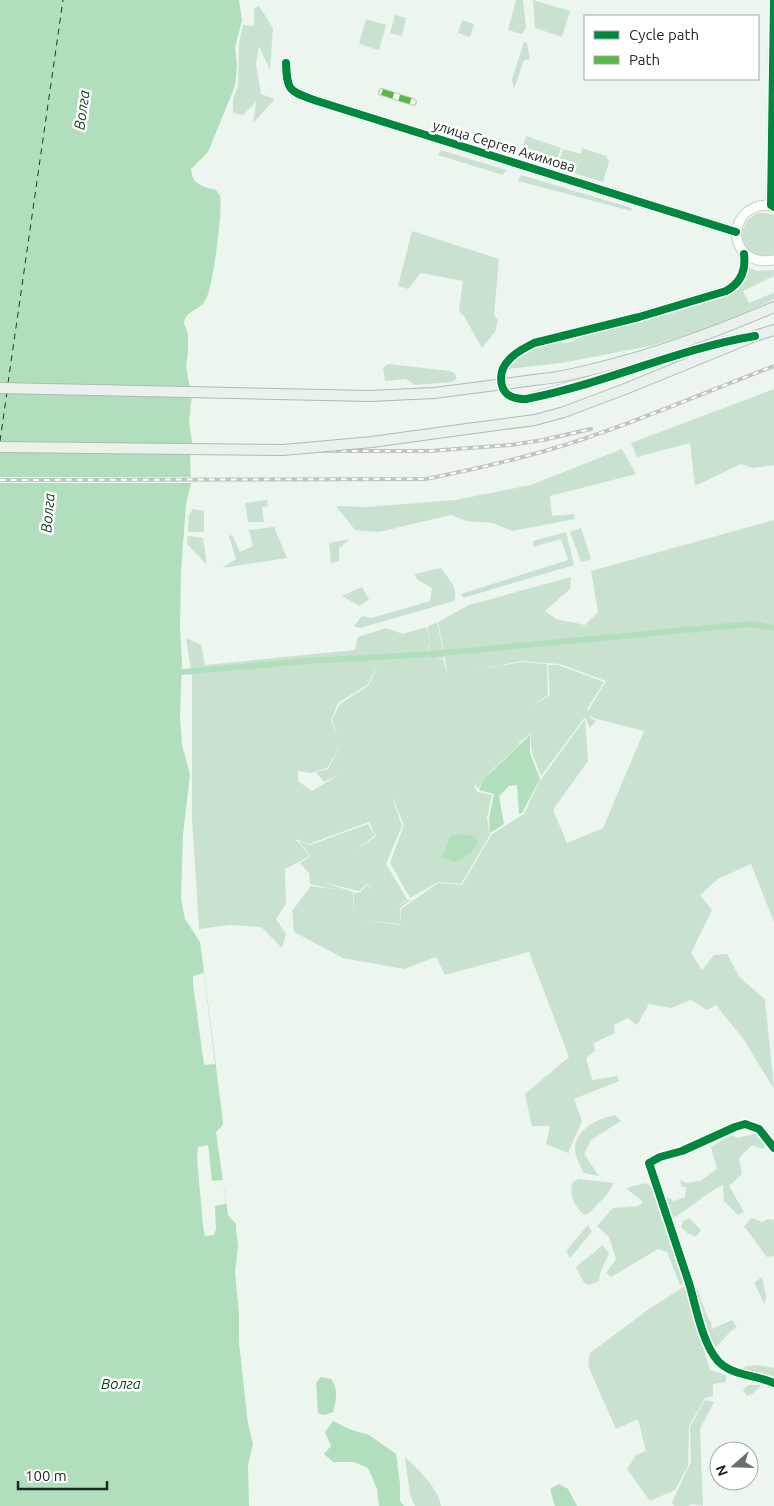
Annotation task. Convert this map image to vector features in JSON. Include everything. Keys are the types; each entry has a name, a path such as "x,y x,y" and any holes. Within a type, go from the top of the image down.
{"main road":[{"path":"0,388 370,396 434,393 567,375 662,350 721,330 774,307"},
{"path":"0,447 284,450 352,444 535,420 564,412 774,330"}],"street":[{"path":"755,336 727,341 526,399 515,398 507,394 503,388 501,378 502,369 508,360 519,350 534,343 639,317 726,291 736,285 745,264 744,254 737,241 736,232 739,222 744,214 752,208 772,206 774,0"},
{"name":"улица Сергея Акимова","path":"286,63 287,83 294,92 317,101 736,232"},
{"path":"382,92 413,102"},
{"path":"744,254 765,262 774,260"},
{"path":"774,1148 759,1129 744,1124 682,1152 660,1157 648,1163 708,1347 718,1361 730,1370 774,1383"}],"shaded area":[{"path":"516,0 523,0 526,28 522,34 508,30"},
{"path":"533,0 570,11 562,37 535,28"},
{"path":"259,6 273,28 270,70 259,46 256,64 261,94 275,99 253,123 256,102 243,115 233,113 233,99 238,86 239,43 243,25 254,26 254,8"},
{"path":"395,15 406,18 402,36 390,33"},
{"path":"366,19 386,25 379,50 359,44"},
{"path":"462,20 474,24 470,37 458,33"},
{"path":"524,42 527,43 530,59 524,60 514,89 512,79"},
{"path":"526,136 561,148 555,167 520,156"},
{"path":"582,148 606,156 609,162 603,182 557,168 563,149 581,154"},
{"path":"441,150 506,170 503,175 438,155"},
{"path":"521,175 632,208 631,211 518,181"},
{"path":"758,213 774,215 774,254 764,256 755,254 748,249 744,242 742,235 744,227 749,219"},
{"path":"412,231 499,259 494,315 498,320 495,332 482,348 464,316 459,311 463,281 421,273 408,289 398,286"},
{"path":"749,268 758,271 774,270 774,276 743,291 749,303 773,293 774,299 722,324 651,346 561,363 508,369 521,355 542,345 554,342 570,342 583,335 729,295 741,287 746,279"},
{"path":"388,364 450,371 455,374 457,379 452,382 415,385 406,379 385,381 383,368"},
{"path":"774,389 774,465 753,468 741,464 695,486 690,443 637,457 631,443"},
{"path":"622,449 636,474 550,496 552,516 574,514 575,519 512,531 493,523 467,521 451,515 379,532 355,530 336,506 367,507 455,500 531,485"},
{"path":"267,500 268,506 262,507 264,522 248,522 245,503"},
{"path":"193,509 204,511 204,532 188,532 189,515"},
{"path":"774,520 774,922 751,864 718,879 700,895 712,910 691,953 702,970 714,955 727,954 740,978 765,999 774,1089 744,1040 716,1005 707,1010 691,1000 671,1008 649,1004 637,1025 628,1018 614,1025 615,1033 594,1043 595,1051 586,1058 592,1080 617,1076 619,1081 574,1099 582,1121 568,1153 546,1144 550,1126 532,1126 525,1094 569,1057 529,952 445,975 436,957 404,969 343,958 294,932 292,911 311,886 338,890 310,884 309,873 300,863 311,856 298,841 310,845 368,824 375,835 354,852 376,836 369,822 309,844 295,839 310,856 285,869 286,904 276,919 286,934 282,948 261,927 230,925 199,929 192,818 192,677 186,638 201,645 205,665 355,650 358,637 386,628 403,634 426,627 429,637 427,627 437,622 443,651 426,653 424,656 444,654 444,658 435,659 443,659 448,675 438,622 469,605 571,577 570,589 545,611 556,619 585,625 598,612 591,571","holes":["522,661 560,664 606,681 588,711 587,709 604,682 558,665 548,665 550,695 529,708 548,695 547,664 522,662 476,670","379,663 368,686 340,704 332,720 338,738 331,720 338,703 367,685","590,714 593,718 644,731 603,828 567,843 553,810 588,761 585,719 539,782 524,814 492,834 462,885 438,883 401,909 400,925 361,920 400,924 400,908 411,900 407,900 396,908 407,899 386,864 402,826 391,794 404,825 390,863 410,898 438,882 461,884 490,835 487,818 492,795 477,792 473,781 478,789 491,771 530,734 532,753 541,776 585,717 590,728 596,721 591,718","341,744 328,769 316,772 324,782 340,774 312,791 298,781 298,771 310,773 327,768","322,882 359,891 367,884 377,892 367,885 360,892 354,893 354,915 353,892"]},
{"path":"274,527 287,558 222,568 236,559 229,536 232,535 240,552 253,546 249,530"},
{"path":"581,528 591,559 581,562 570,532"},
{"path":"566,532 574,565 463,598 461,594 568,560 561,539 533,547 533,541"},
{"path":"188,536 203,538 207,565 187,544"},
{"path":"350,539 339,548 339,561 331,563 329,543"},
{"path":"441,568 454,588 454,601 360,628 354,626 362,616 372,618 430,601 432,588 418,580 414,574"},
{"path":"362,587 369,599 360,606 342,596"},
{"path":"615,1115 621,1121 591,1140 584,1154 599,1176 584,1173 575,1153 577,1139 590,1124"},
{"path":"757,1133 766,1143 763,1149 752,1145 739,1158 742,1174 729,1186 744,1212 738,1215 724,1201 723,1185 671,1219 663,1198 667,1197 674,1201 685,1197 686,1187 682,1187 680,1179 685,1183 700,1181 717,1169 711,1147 731,1135 738,1138"},
{"path":"578,1179 614,1183 606,1196 588,1214 583,1214 571,1193 572,1183"},
{"path":"646,1183 652,1187 686,1281 680,1285 667,1252 658,1249 611,1277 606,1273 616,1259 609,1237 597,1226 613,1208 638,1206 643,1202 626,1188"},
{"path":"689,1218 701,1230 696,1237 687,1233 681,1227 683,1221"},
{"path":"752,1218 762,1222 774,1219 774,1256 767,1257 744,1226"},
{"path":"588,1225 592,1232 570,1258 566,1251"},
{"path":"602,1245 609,1253 599,1281 589,1285 584,1283 576,1267"},
{"path":"762,1277 766,1296 765,1305 754,1283"},
{"path":"685,1286 710,1370 726,1375 726,1382 713,1384 713,1396 705,1398 689,1426 688,1466 675,1490 650,1501 627,1469 636,1455 646,1451 638,1419 616,1429 588,1366 590,1353 649,1309"},
{"path":"697,1288 712,1329 732,1320 737,1327 716,1347 708,1344 691,1289"},
{"path":"758,1365 774,1368 774,1379 739,1370 747,1366"},
{"path":"748,1385 761,1385 753,1394 747,1396 743,1390"},
{"path":"705,1400 714,1402 700,1429 703,1506 692,1504 688,1506 674,1506 672,1502 691,1462 690,1427"},
{"path":"405,1457 422,1473 432,1486 441,1506 415,1506 410,1495"}],"water":[{"name":"Волга","path":"0,0 239,0 242,20 235,48 237,66 235,86 208,152 191,169 193,178 199,184 216,190 220,196 221,204 217,248 209,292 204,303 185,318 184,323 188,334 186,366 192,395 189,421 192,443 190,457 191,483 186,505 181,572 180,628 182,660 180,717 182,745 190,774 183,835 181,899 185,919 200,942 223,1122 216,1132 217,1140 228,1215 236,1224 238,1246 235,1272 239,1314 239,1342 248,1424 253,1444 248,1465 249,1506 0,1506"},
{"path":"530,735 530,753 540,779 522,813 519,814 517,785 509,786 499,796 504,824 490,833 489,818 494,794 479,790 483,780"},
{"path":"459,834 473,836 479,842 472,852 456,862 442,858 450,837"},
{"path":"321,1377 331,1379 336,1391 333,1412 325,1415 318,1412 316,1383"},
{"path":"333,1421 349,1429 369,1435 396,1454 400,1501 404,1506 379,1506 377,1489 368,1468 354,1462 333,1462 324,1454 331,1446 325,1432"},
{"path":"559,1484 568,1489 577,1506 555,1506 550,1489"}],"pier":[{"path":"0,477 193,477 193,483 0,483"},
{"path":"204,973 215,1064 204,1065 193,976"},
{"path":"208,1145 212,1181 223,1180 226,1204 215,1206 216,1229 214,1235 205,1236 197,1158 198,1147"}],"waterway":[{"path":"182,672 307,661 432,654 750,624 774,628"}],"ferry route":[{"path":"8,383 63,0"},
{"path":"0,441 7,392"}],"railway":[{"path":"0,480 426,479 516,459 574,442 632,422 774,366"},
{"path":"0,447 429,451 511,445 591,429"}],"marked path":[{"path":"382,92 413,102"}],"cycle path":[{"path":"774,0 771,205 774,207"},
{"path":"286,63 289,86 292,90 308,98 736,232"},
{"path":"744,254 741,276 726,291 639,317 534,343 517,353 505,364 501,382 507,394 516,398 526,399 584,385 697,349 755,336"},
{"path":"774,1148 759,1129 745,1124 649,1163 689,1283 697,1313 712,1353 718,1361 730,1370 774,1383"}]}
